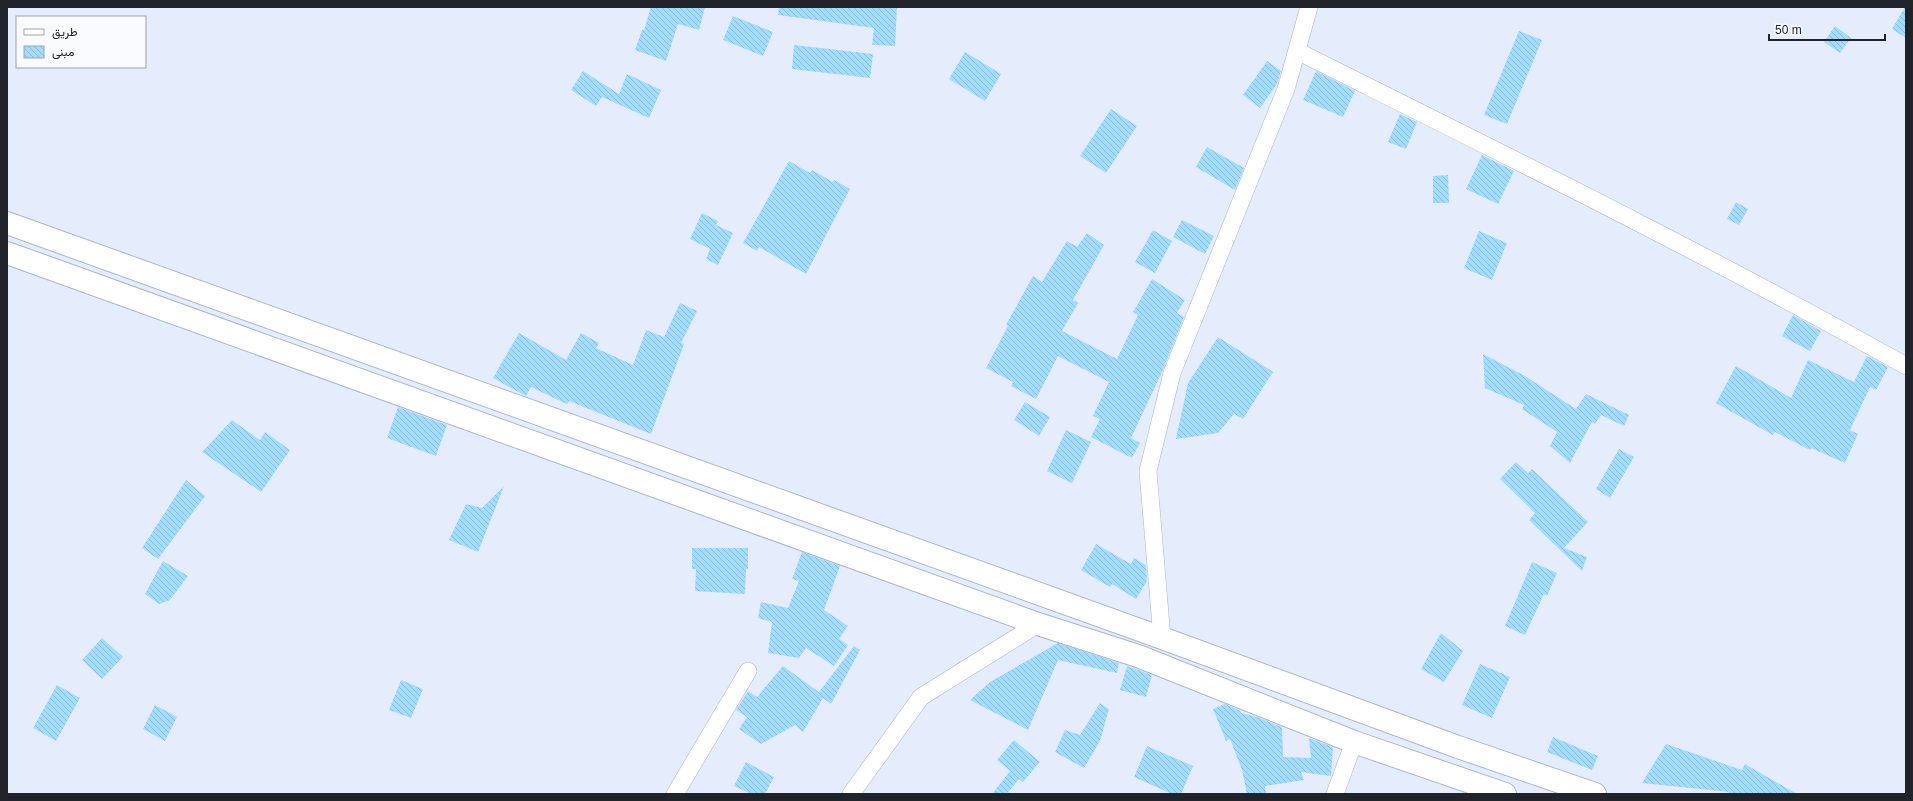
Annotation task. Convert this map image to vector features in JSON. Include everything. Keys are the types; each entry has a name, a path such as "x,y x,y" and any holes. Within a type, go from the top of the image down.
{"main road":[{"path":"7,223 1162,638 1458,747 1595,794"},
{"path":"7,252 1038,624 1138,656 1354,742 1446,775 1505,794"},
{"path":"994,608 1001,580"},
{"path":"1446,775 1458,747"}],"street":[{"path":"1162,638 1148,471 1172,373 1286,89 1308,7"},
{"path":"1296,51 1566,185 1793,302 1906,366"},
{"path":"851,794 921,697 1038,624"},
{"path":"675,794 748,671"},
{"path":"1335,794 1354,742"}],"building":[{"path":"651,7 705,7 699,30 678,24 666,61 635,50 642,30 644,30"},
{"path":"779,7 897,7 895,46 872,45 874,28 778,15"},
{"path":"1906,7 1906,38 1892,29"},
{"path":"733,16 773,32 763,56 723,40"},
{"path":"1835,26 1851,38 1840,53 1824,42"},
{"path":"1519,31 1542,40 1507,124 1484,115"},
{"path":"794,45 873,54 870,78 792,69"},
{"path":"965,52 1001,74 985,101 949,79"},
{"path":"1267,61 1281,71 1277,84 1260,108 1243,95"},
{"path":"583,71 619,94 627,74 661,90 649,118 602,97 596,106 571,90"},
{"path":"1316,71 1355,91 1343,117 1303,100"},
{"path":"1111,109 1137,126 1106,173 1080,156"},
{"path":"1400,114 1417,122 1406,149 1388,142"},
{"path":"1207,147 1244,168 1235,190 1196,167"},
{"path":"1482,155 1514,171 1498,204 1466,189"},
{"path":"789,161 810,173 812,170 833,182 834,180 850,189 806,274 759,247 757,251 743,243"},
{"path":"1448,175 1449,203 1433,203 1433,176"},
{"path":"1736,202 1748,209 1739,225 1727,219"},
{"path":"702,213 718,221 716,225 733,233 718,265 706,259 710,249 690,239"},
{"path":"1182,220 1214,236 1205,254 1173,237"},
{"path":"1153,230 1172,241 1155,273 1135,262"},
{"path":"1479,231 1507,243 1492,280 1464,268"},
{"path":"1087,233 1104,245 1073,300 1078,303 1062,331 1117,359 1138,315 1133,312 1152,279 1185,300 1177,313 1184,317 1162,372 1131,438 1140,443 1132,458 1091,437 1100,419 1093,416 1109,382 1058,356 1036,399 1011,386 1013,382 986,368 1008,326 1006,325 1033,276 1042,282 1067,241 1077,247"},
{"path":"680,303 697,311 681,343 684,344 651,434 569,401 567,404 531,387 526,396 493,378 519,333 566,360 581,333 599,343 596,348 633,365 646,330 664,337"},
{"path":"1793,315 1821,331 1810,351 1782,336"},
{"path":"1218,337 1273,372 1243,419 1234,414 1218,433 1176,439 1188,383"},
{"path":"1483,354 1525,376 1576,409 1586,394 1629,415 1624,426 1601,415 1595,424 1592,422 1570,463 1550,446 1557,432 1522,409 1524,405 1485,388"},
{"path":"1867,356 1888,367 1876,390 1870,387 1850,430 1858,434 1845,463 1811,448 1810,450 1775,432 1773,435 1716,403 1736,366 1791,398 1808,360 1854,382"},
{"path":"1025,402 1050,417 1039,436 1014,420"},
{"path":"398,407 447,425 436,456 387,438"},
{"path":"232,420 260,440 265,432 290,450 261,492 202,452"},
{"path":"1066,430 1091,442 1072,483 1047,471"},
{"path":"1619,449 1634,457 1610,498 1596,489"},
{"path":"1516,462 1528,473 1532,469 1588,522 1564,548 1587,557 1582,571 1529,520 1535,513 1500,479"},
{"path":"186,480 205,496 158,559 142,548"},
{"path":"504,486 478,552 449,540 466,504 482,508"},
{"path":"1096,544 1131,564 1134,558 1146,565 1147,581 1136,599 1112,584 1110,587 1081,570"},
{"path":"692,548 748,548 748,569 746,569 745,594 695,591 696,569 692,569"},
{"path":"802,552 840,566 824,610 848,626 839,639 848,645 834,666 806,648 799,658 768,653 772,622 758,618 761,602 788,608 799,581 792,579"},
{"path":"163,561 188,576 170,600 159,604 145,594"},
{"path":"1532,562 1557,573 1547,596 1544,594 1525,635 1505,626"},
{"path":"1441,633 1463,651 1444,682 1421,669"},
{"path":"102,638 123,657 102,679 82,660"},
{"path":"1058,643 1119,663 1117,673 1058,660 1028,730 970,700 990,682"},
{"path":"854,646 860,650 831,704 823,698 803,732 795,725 761,744 739,729 747,717 736,710 748,691 757,697 783,666 819,692"},
{"path":"1480,664 1510,677 1492,718 1462,705"},
{"path":"1127,666 1152,675 1146,697 1120,690"},
{"path":"401,680 423,689 411,718 389,710"},
{"path":"57,685 80,698 56,741 33,728"},
{"path":"1100,703 1109,709 1100,741 1084,768 1055,752 1065,730 1080,735"},
{"path":"1225,704 1239,710 1241,713 1257,717 1282,727 1283,757 1311,758 1309,738 1333,747 1331,776 1301,772 1304,780 1265,786 1266,794 1247,794 1242,770 1230,739 1226,741 1213,709"},
{"path":"155,705 177,717 165,741 143,729"},
{"path":"1553,737 1598,756 1592,770 1547,752"},
{"path":"1014,740 1040,762 1023,782 1019,779 1007,794 992,794 1010,771 997,760"},
{"path":"1666,744 1742,770 1745,764 1797,794 1728,794 1729,792 1642,783"},
{"path":"1147,746 1193,766 1181,794 1172,794 1134,777"},
{"path":"746,762 774,777 765,794 751,794 734,786"}]}
